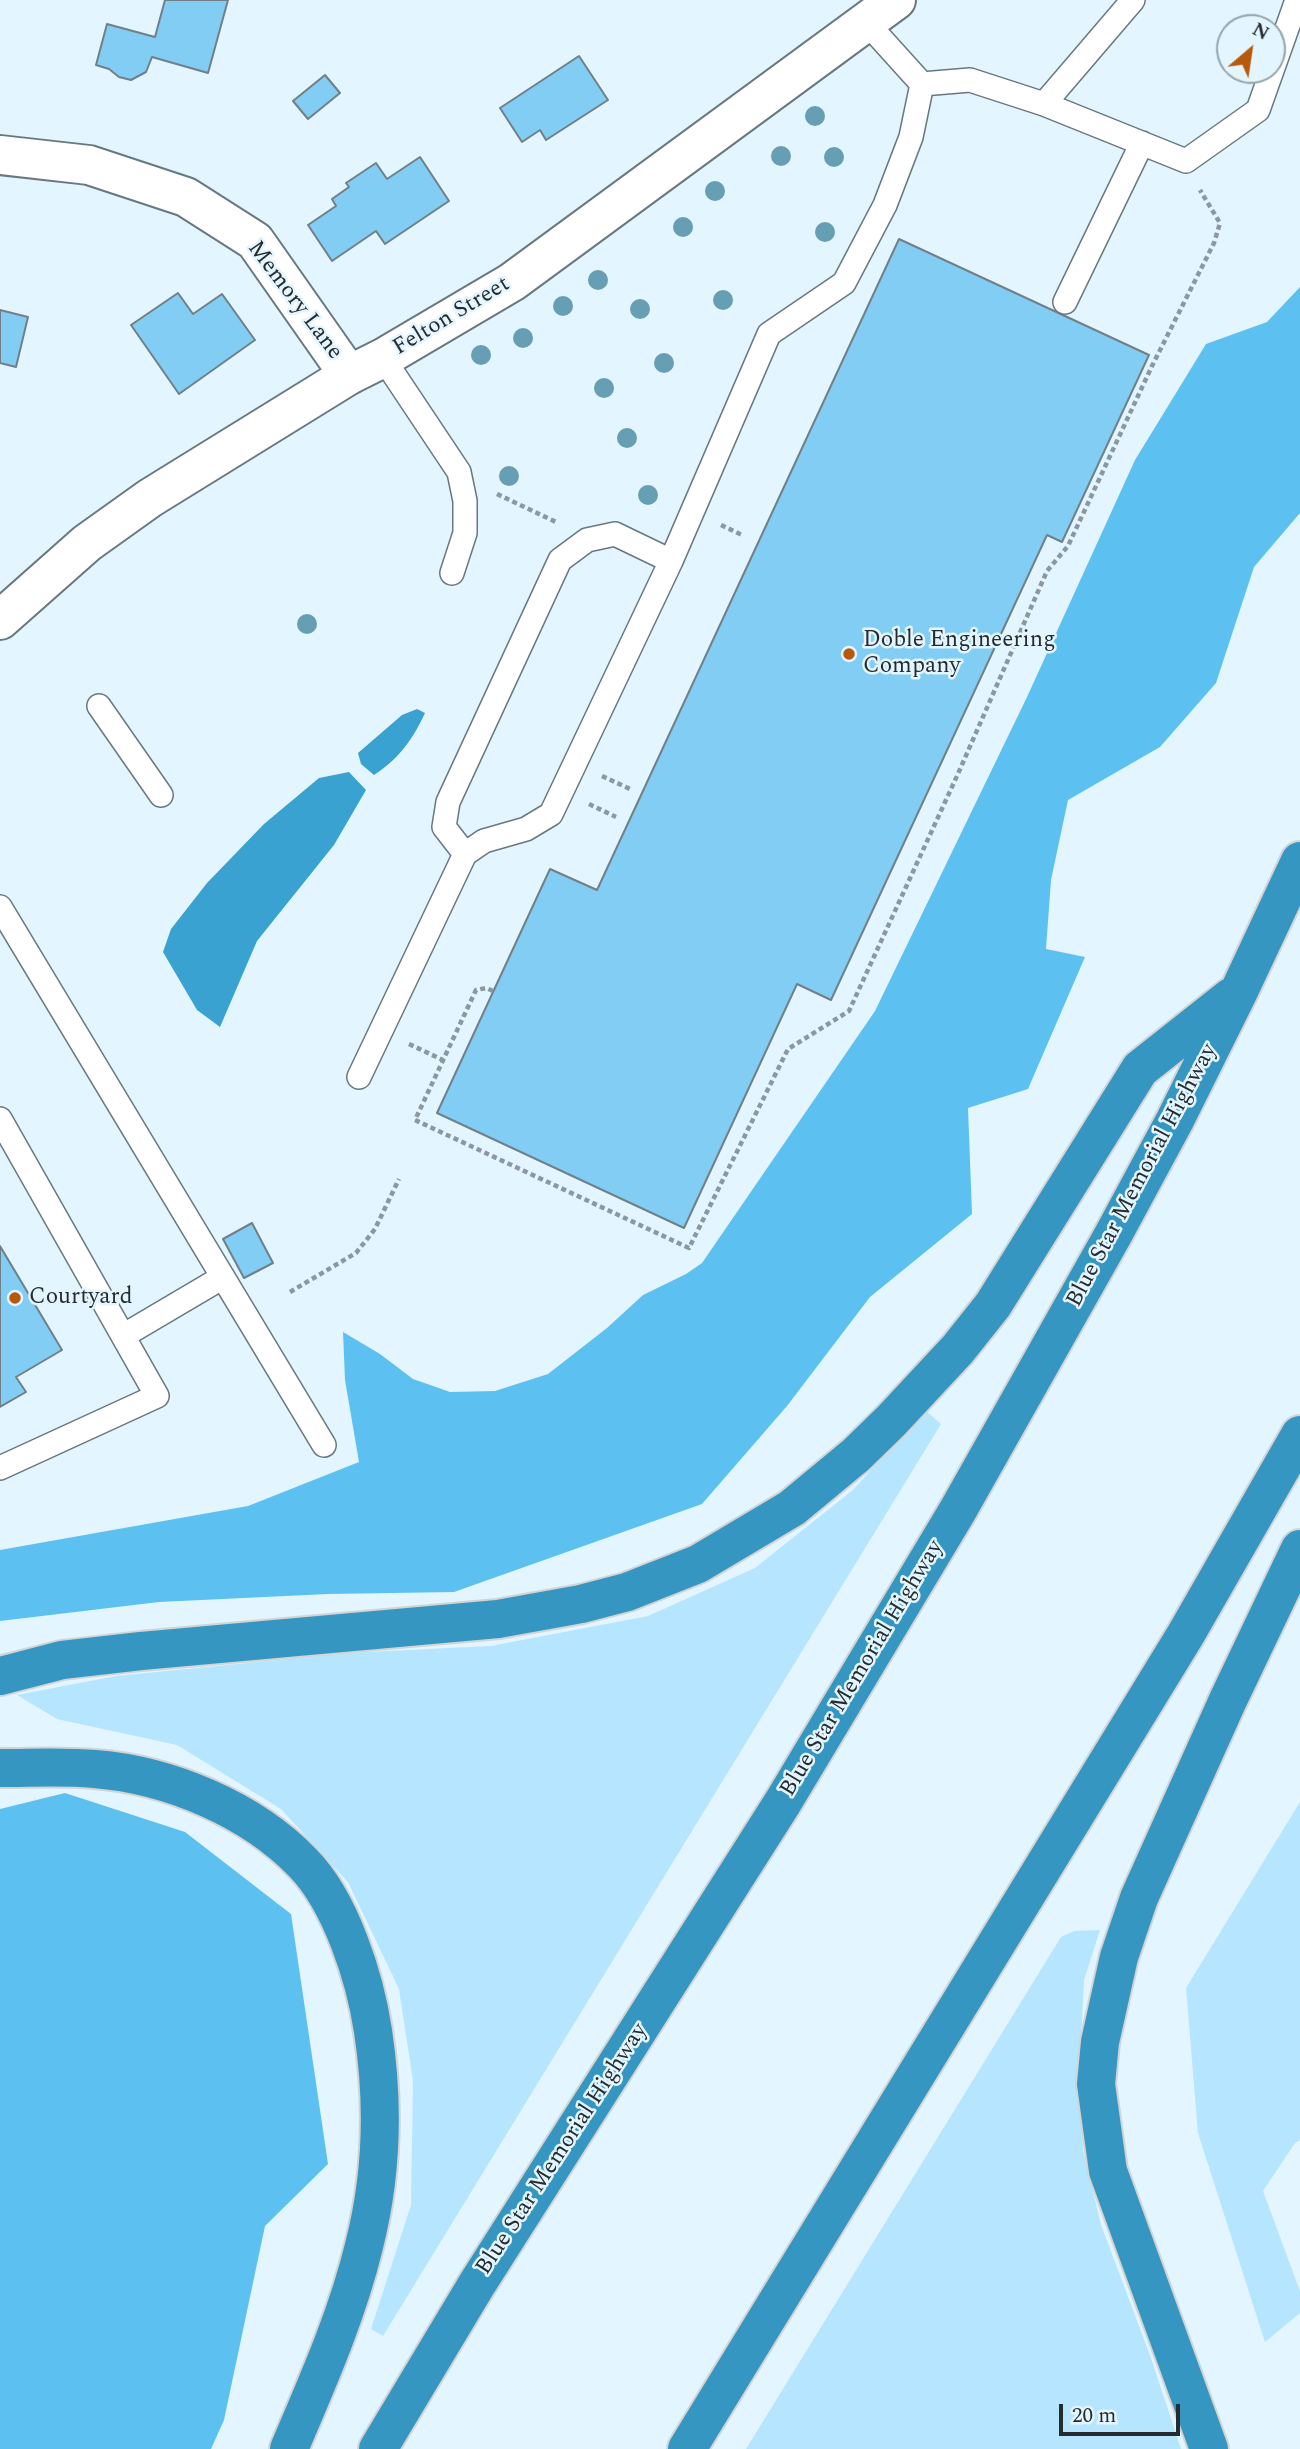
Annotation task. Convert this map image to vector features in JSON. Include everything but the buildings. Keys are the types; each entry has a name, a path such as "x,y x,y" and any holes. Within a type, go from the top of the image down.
{"highway":[{"name":"Blue Star Memorial Highway","path":"378,2449 477,2284 783,1802 951,1521 1114,1235 1240,989 1300,861"},
{"path":"0,1676 62,1660 256,1639 510,1617 582,1604 627,1592 698,1564 792,1508 856,1455 891,1421 958,1349 993,1305 1140,1069 1240,989"},
{"path":"687,2449 1186,1634 1300,1435"},
{"path":"1209,2449 1108,2171 1096,2084 1100,2042 1119,1957 1139,1898 1228,1700 1300,1549"},
{"path":"0,1768 97,1769 141,1777 184,1790 228,1808 270,1833 305,1864 334,1907 355,1957 372,2020 379,2067 380,2103 376,2185 364,2246 345,2307 289,2449"}],"street":[{"name":"Felton Street","path":"0,620 87,543 150,498 349,375 512,282 896,0"},
{"name":"Memory Lane","path":"0,155 89,165 186,197 255,241 349,375"}],"lane":[{"path":"1044,103 1132,0"},
{"path":"922,84 970,80 1044,103 1186,161 1258,110 1297,0"},
{"path":"866,22 922,84"},
{"path":"359,1077 465,853 484,841 526,829 551,814 671,561 769,334 844,283 885,205 895,180 911,137 922,84"},
{"path":"1065,302 1142,143"},
{"path":"383,358 459,472 465,500 465,533 452,573"},
{"path":"465,853 444,827 448,803 560,560 587,540 615,534 671,561"},
{"path":"99,706 161,795"},
{"path":"0,906 324,1445"},
{"path":"0,1119 157,1396 0,1468"},
{"path":"123,1336 223,1277"}],"path":[{"path":"493,991 486,988 476,990 415,1120 689,1248 788,1049 849,1011 957,776 1035,596 1047,571 1068,546 1152,366 1214,243 1220,223 1212,214 1186,161"},
{"path":"490,491 556,522"},
{"path":"290,1292 356,1252 375,1229 399,1179"}],"shaded area":[{"path":"1300,287 1300,513 1254,567 1216,683 1160,747 1068,800 1051,880 1046,949 1085,957 1028,1089 968,1108 972,1214 870,1297 787,1406 702,1504 454,1592 328,1594 159,1602 0,1621 0,1550 248,1506 359,1462 345,1380 343,1332 380,1354 413,1379 450,1392 495,1391 548,1374 607,1328 643,1295 702,1263 875,1011 1027,697 1135,460 1206,344 1267,322"},
{"path":"417,709 425,713 410,740 391,762 374,775 361,764 358,753 402,715"},
{"path":"349,772 366,790 334,845 257,941 220,1027 197,1010 163,952 171,929 207,883 264,824 319,778"},
{"path":"925,1410 941,1424 383,2336 371,2329 411,2205 413,2081 399,1989 348,1882 281,1809 177,1745 57,1719 17,1695 116,1676 348,1653 491,1646 648,1616 755,1568 853,1490"},
{"path":"65,1793 185,1832 291,1914 328,2164 265,2226 224,2420 211,2449 0,2449 0,1809"},
{"path":"1300,1802 1300,2140 1295,2143 1263,2191 1300,2291 1300,2313 1265,2342 1198,2133 1186,1988"},
{"path":"1100,1930 1084,1980 1080,2060 1083,2150 1101,2225 1151,2358 1181,2449 746,2449 1061,1937 1074,1931"}],"place":[{"name":"Doble Engineering Company","path":"849,654"},
{"name":"Courtyard","path":"15,1298"}]}
